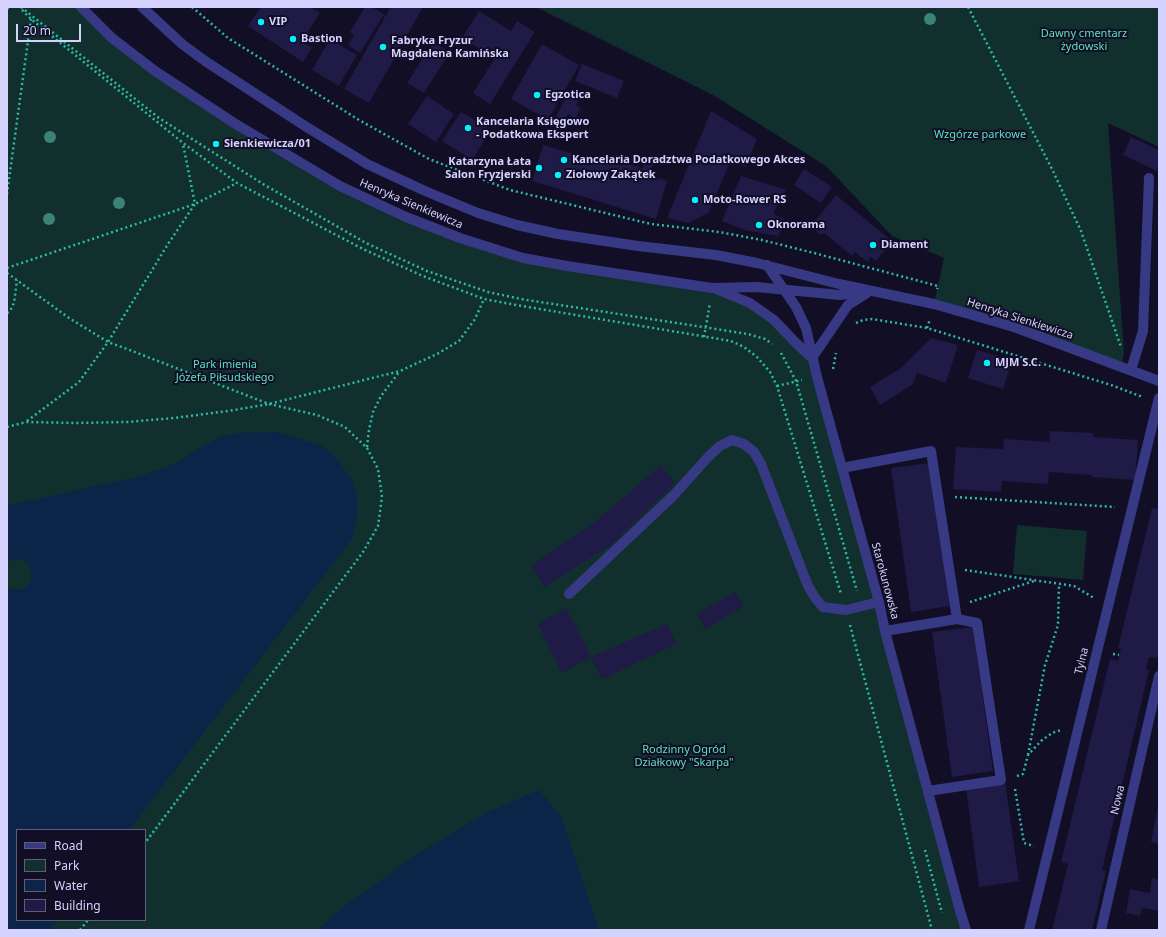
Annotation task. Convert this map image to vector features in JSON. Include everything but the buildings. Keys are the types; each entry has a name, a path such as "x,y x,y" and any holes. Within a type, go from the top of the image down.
{"street":[{"name":"Henryka Sienkiewicza","path":"81,7 112,38 155,71 234,123 340,186 406,217 460,238 523,258 712,288 756,287 840,295 871,291"},
{"name":"Henryka Sienkiewicza","path":"142,7 182,44 205,61 305,126 367,164 478,213 516,225 558,234 638,246 716,255 767,265 839,284 934,304 1014,327 1159,381"},
{"path":"1126,369 1143,331 1149,178"},
{"path":"767,265 796,307 806,328 812,358"},
{"path":"712,288 750,303 774,320 812,358"},
{"path":"812,358 848,305 871,291"},
{"name":"Starokunowska","path":"812,358 879,602 885,631 966,930"},
{"name":"Tylna","path":"1029,930 1159,398"},
{"path":"569,594 673,496 709,456 720,446 732,440 744,444 754,452 761,464 808,586 823,607 846,610 879,602"},
{"path":"842,468 931,451 957,619"},
{"path":"885,631 957,619 978,623 1000,780 928,791"},
{"name":"Nowa","path":"1101,930 1159,676"}],"path":[{"path":"20,7 31,19 183,144 236,183 363,248 424,276 484,298 731,341 744,347 757,357 770,372 777,386 846,610 932,930"},
{"path":"20,7 159,118 263,184 366,243 427,271 488,292 529,300 748,334 764,339 774,345"},
{"path":"192,7 228,38 359,120 429,159 510,190 651,224 719,232 762,240 938,286 928,328"},
{"path":"968,7 1052,169 1081,231 1124,353 1126,369"},
{"path":"7,194 31,19"},
{"path":"26,422 79,382 108,342 168,244 195,204 183,144"},
{"path":"7,268 195,204 236,183"},
{"path":"7,273 69,318 108,342 269,404 317,415 345,427 367,448 378,469 382,497 378,526 363,552 146,842"},
{"path":"7,313 10,311 14,303 17,280"},
{"path":"704,336 712,288"},
{"path":"7,427 26,422 127,422 228,411 269,404 400,371 437,354 459,341 475,319 484,298"},
{"path":"853,325 863,320 872,319 928,328 1111,385 1140,396 1146,407 1156,410"},
{"path":"777,386 832,374 838,346"},
{"path":"778,348 796,382 862,607"},
{"path":"367,448 372,412 400,371"},
{"path":"938,496 1132,508"},
{"path":"949,568 1074,586 1108,606"},
{"path":"955,607 1034,581"},
{"path":"1012,777 1023,774 1028,754 1045,665 1058,625 1059,584"},
{"path":"1028,754 1040,741 1052,733 1061,730 1078,730"},
{"path":"1014,784 1024,844"},
{"path":"923,843 944,917"},
{"path":"80,930 87,921"}],"green space":[{"path":"7,7 81,7 112,38 340,186 523,258 712,288 750,303 812,358 966,930 7,930"},
{"name":"Wzgórze parkowe","path":"536,7 1159,7 1159,147 1108,123 1124,353 1121,367 934,304 944,258 892,236 826,166 713,95"},
{"path":"1017,525 1087,531 1083,580 1013,574"}],"water":[{"path":"278,432 322,446 333,454 353,481 357,495 357,515 352,539 130,829 16,829 16,921 57,921 50,930 7,930 7,586 11,589 18,590 25,588 30,583 32,576 28,564 22,560 15,559 7,563 7,506 141,476 174,464 222,436 239,433"},
{"path":"539,790 562,818 599,930 318,930 343,907 419,853 484,814"}],"place":[{"name":"VIP","path":"261,22"},
{"name":"Bastion","path":"293,39"},
{"name":"Fabryka Fryzur Magdalena Kamińska","path":"383,47"},
{"name":"Egzotica","path":"537,95"},
{"name":"Kancelaria Księgowo - Podatkowa Ekspert","path":"468,128"},
{"name":"Sienkiewicza/01","path":"216,144"},
{"name":"Kancelaria Doradztwa Podatkowego Akces","path":"564,160"},
{"name":"Katarzyna Łata Salon Fryzjerski","path":"539,168"},
{"name":"Ziołowy Zakątek","path":"558,175"},
{"name":"Moto-Rower RS","path":"695,200"},
{"name":"Oknorama","path":"759,225"},
{"name":"Diament","path":"873,245"},
{"name":"MJM S.C.","path":"987,363"}],"park label":[{"name":"Dawny cmentarz żydowski","path":"1084,40"},
{"name":"Park imienia Józefa Piłsudskiego","path":"225,371"},
{"name":"Rodzinny Ogród Działkowy \"Skarpa\"","path":"684,756"}]}
